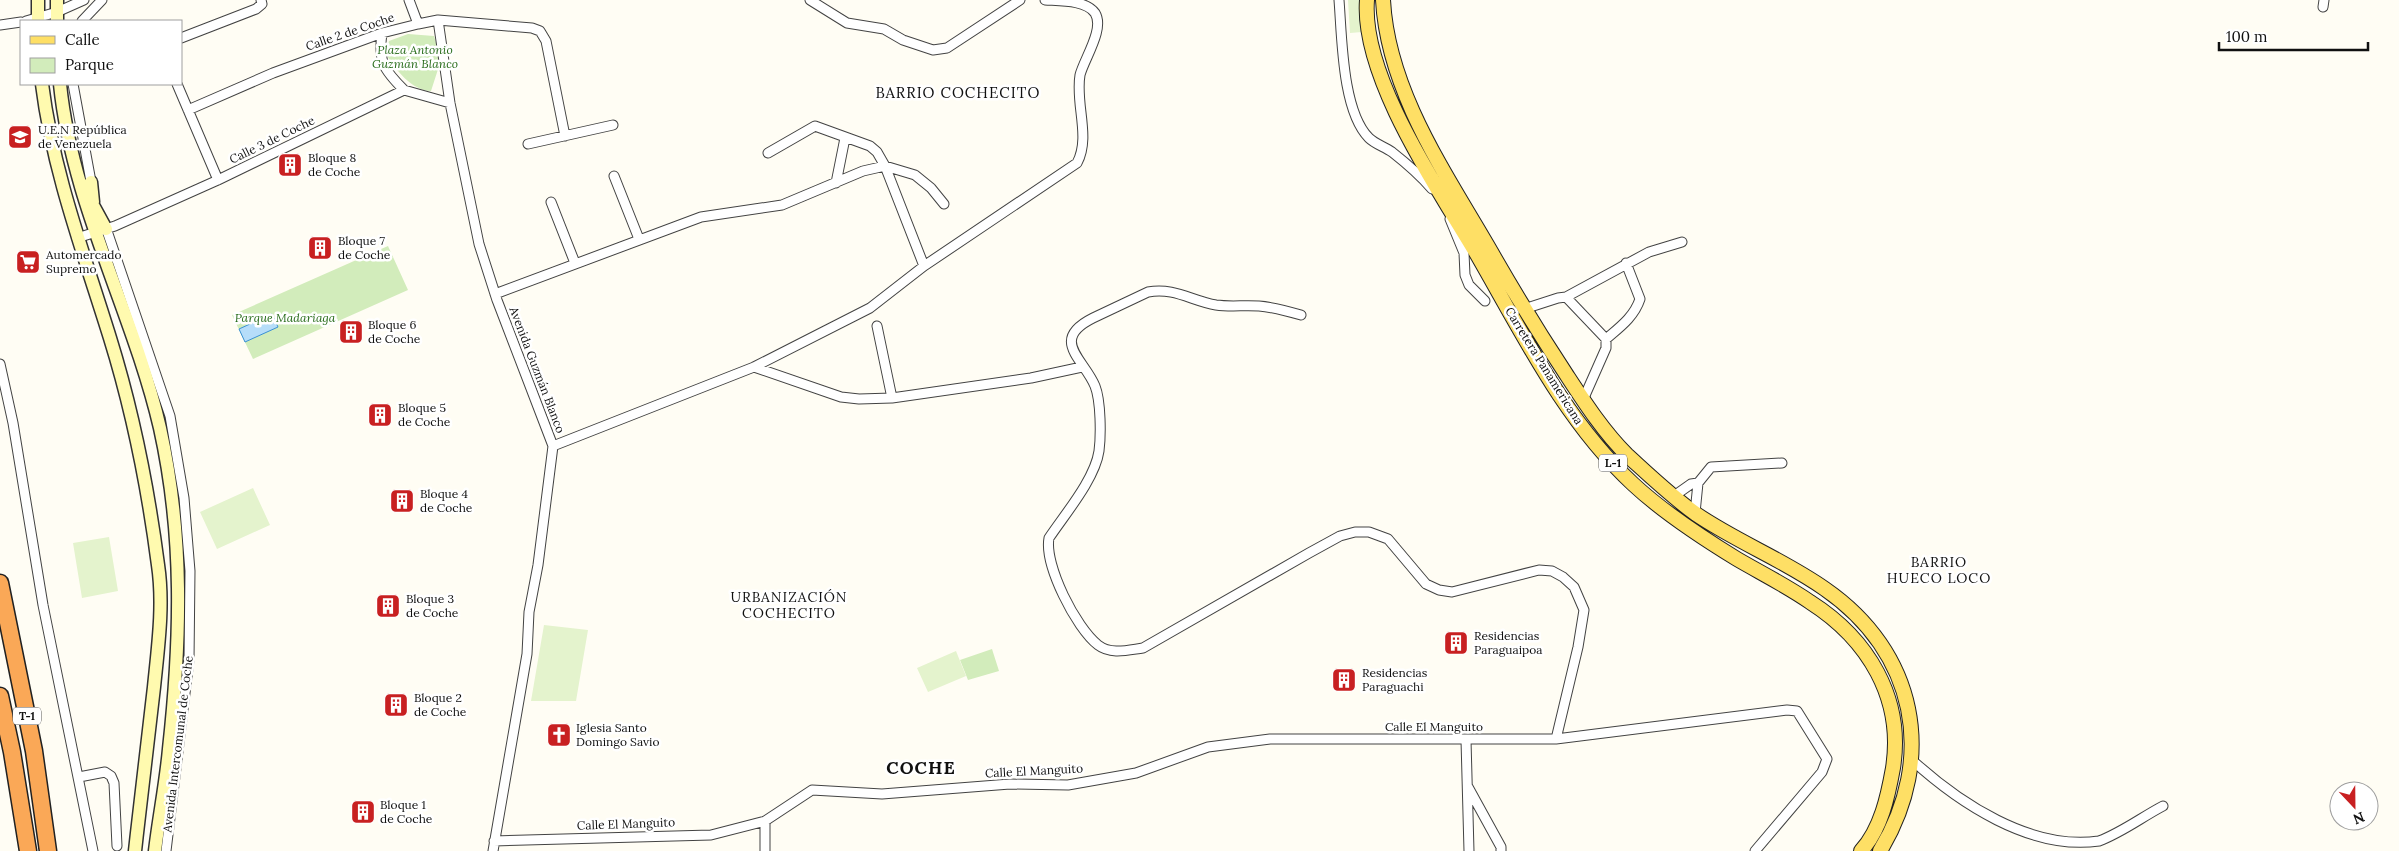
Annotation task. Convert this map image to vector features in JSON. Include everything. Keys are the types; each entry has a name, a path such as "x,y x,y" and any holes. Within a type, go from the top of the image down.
{"highway":[{"name":"T-1","path":"0,583 34,751 48,851"},
{"name":"T-1","path":"0,696 12,752 28,851"}],"main road":[{"path":"34,20 38,0"},
{"name":"Carretera Panamericana","path":"1367,0 1368,25 1372,42 1391,101 1469,251 1580,426 1633,484 1688,528 1824,611 1846,630 1864,652 1888,692 1892,706 1895,757 1886,801 1870,836 1860,851"},
{"name":"Carretera Panamericana","path":"1383,0 1384,25 1391,51 1418,122 1524,309 1583,400 1613,441 1695,513 1814,582 1840,601 1863,623 1880,644 1904,688 1912,725 1912,760 1901,808 1880,851"},
{"path":"42,85 58,174 110,339 135,428 159,567 159,631 135,851"},
{"name":"Avenida Intercomunal de Coche","path":"60,85 66,126 101,230 159,427 177,534 179,578 175,686 169,752 155,851"},
{"path":"86,184 101,230"}],"street":[{"path":"37,20 58,14 84,0"},
{"path":"83,20 102,0"},
{"path":"182,38 256,9 262,4 261,0"},
{"path":"409,0 418,24"},
{"path":"810,0 847,23 884,29 903,40 933,50 947,48 1020,0"},
{"path":"553,446 754,367 870,308 924,266 1077,163 1082,154 1083,144 1078,97 1081,74 1098,29 1098,21 1096,14 1090,6 1080,3 1045,0"},
{"path":"1339,0 1349,99 1357,121 1370,138 1391,151 1423,178 1444,205 1469,251 1466,275 1469,285 1485,301"},
{"name":"Calle 2 de Coche","path":"188,110 274,72 382,33 438,20 532,28 540,31 546,41 564,136"},
{"name":"Avenida Guzmán Blanco","path":"438,20 450,103 478,244 553,446 538,565 529,612 527,654 493,851"},
{"path":"0,25 20,22"},
{"path":"382,33 379,52 388,74 404,90 450,103"},
{"name":"Avenida Intercomunal de Coche","path":"73,85 86,184"},
{"path":"177,85 218,180"},
{"name":"Calle 3 de Coche","path":"77,238 101,230 218,180 404,90"},
{"path":"528,144 613,125"},
{"path":"768,153 812,126 870,146 877,152 885,166 924,266"},
{"path":"836,183 845,138"},
{"path":"495,294 701,217 730,211 782,205 864,171 885,166 915,175 931,188 944,204"},
{"path":"614,176 639,239"},
{"path":"551,202 574,263"},
{"name":"Avenida Intercomunal de Coche","path":"101,230 170,416 184,498 190,571 189,660 166,851"},
{"path":"1524,309 1566,297 1649,252 1682,242"},
{"path":"1606,339 1637,309 1640,300 1626,263"},
{"path":"1300,315 1258,306 1230,307 1213,305 1167,290 1148,292 1078,327 1073,336 1072,343 1082,367 1095,385 1098,396 1099,450 1096,467 1049,538 1047,548 1057,578 1080,626 1099,646 1117,652 1143,648 1340,536 1355,532 1369,532 1388,539 1426,584 1439,590 1452,592 1539,570 1552,571 1563,577 1574,587 1584,610 1578,647 1556,739"},
{"path":"1566,297 1606,339 1606,348 1583,400"},
{"path":"877,326 892,398"},
{"path":"0,364 13,423 43,605 93,851"},
{"path":"754,367 840,397 858,399 892,398 1032,378 1082,367"},
{"path":"1695,513 1698,483 1711,467 1782,463"},
{"path":"1674,496 1691,484 1698,483"},
{"name":"Calle El Manguito","path":"494,840 711,835 765,821 812,790 882,794 1010,784 1068,785 1136,773 1208,747 1270,739 1556,739 1788,710 1798,711 1827,759 1822,772 1755,851"},
{"path":"1466,740 1469,851"},
{"path":"1912,760 1960,803 2000,829 2055,846 2077,846 2099,841 2163,806"},
{"path":"79,777 105,772 111,776 114,783 117,846"},
{"path":"1467,785 1501,847 1501,851"},
{"path":"765,821 765,851"}],"green space":[{"path":"1348,0 1360,0 1362,32 1350,33"},
{"name":"Plaza Antonio Guzmán Blanco","path":"408,34 434,36 441,60 431,91 424,90 411,83 399,72 386,54 389,41"},
{"name":"Parque Madariaga","path":"388,246 408,290 253,359 232,315"},
{"path":"253,488 270,525 217,549 200,512"},
{"path":"109,537 118,591 82,598 73,543"},
{"path":"544,625 588,630 576,701 531,701"},
{"path":"992,649 999,671 968,680 960,660"},
{"path":"956,651 966,676 928,692 917,668"}],"water":[{"path":"272,314 278,327 245,342 239,329"}],"place":[{"name":"U.E.N República de Venezuela","path":"20,137"},
{"name":"Bloque 8 de Coche","path":"290,165"},
{"name":"Bloque 7 de Coche","path":"320,248"},
{"name":"Automercado Supremo","path":"28,262"},
{"name":"Bloque 6 de Coche","path":"351,332"},
{"name":"Bloque 5 de Coche","path":"380,415"},
{"name":"Bloque 4 de Coche","path":"402,501"},
{"name":"Bloque 3 de Coche","path":"388,606"},
{"name":"Residencias Paraguaipoa","path":"1456,643"},
{"name":"Residencias Paraguachi","path":"1344,680"},
{"name":"Bloque 2 de Coche","path":"396,705"},
{"name":"Iglesia Santo Domingo Savio","path":"559,735"},
{"name":"Bloque 1 de Coche","path":"363,812"}],"district":[{"name":"BARRIO COCHECITO","path":"958,93"},
{"name":"BARRIO HUECO LOCO","path":"1939,570"},
{"name":"URBANIZACIÓN COCHECITO","path":"789,606"},
{"name":"COCHE","path":"921,768"}]}
